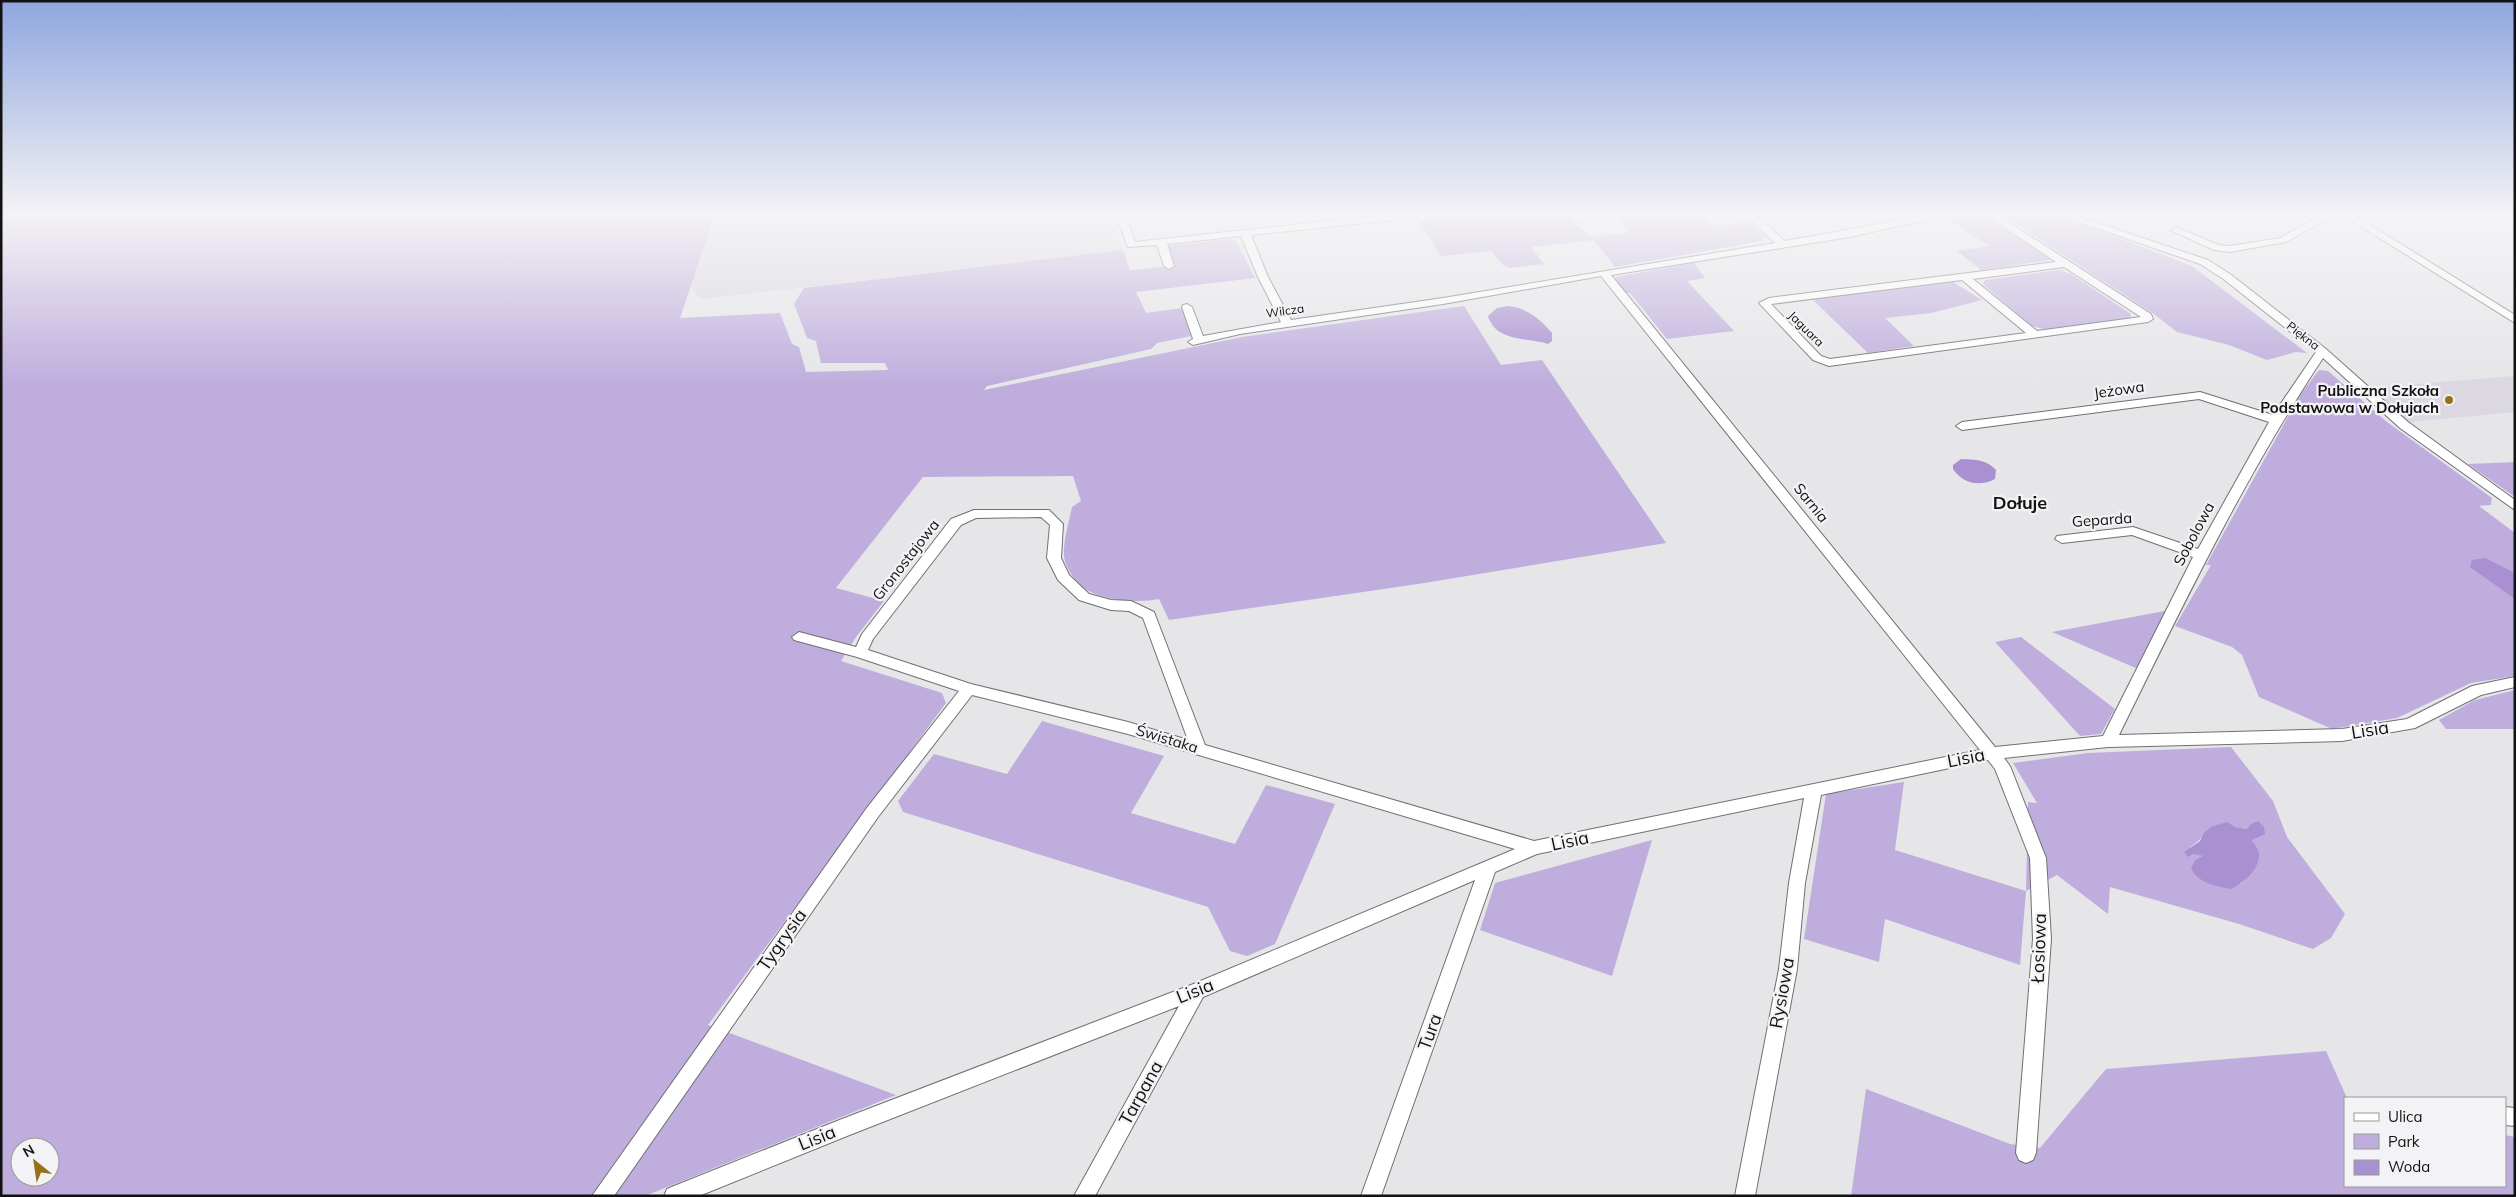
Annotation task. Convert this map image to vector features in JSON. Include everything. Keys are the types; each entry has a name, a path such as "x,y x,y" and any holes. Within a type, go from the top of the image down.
{"street":[{"path":"1260,271 1287,323"},
{"name":"Wilcza","path":"1196,342 1287,323 1443,302 1618,271"},
{"name":"Jaguara","path":"2008,271 1764,303 1817,358 1829,363 2148,319 2148,316 2077,271"},
{"name":"Piękna","path":"2218,271 2322,351 2404,426 2515,506"},
{"path":"2435,271 2515,320"},
{"name":"Sarnia","path":"1604,273 1993,753"},
{"path":"1964,276 2035,335"},
{"path":"1188,307 1196,342"},
{"name":"Sobolowa","path":"2108,741 2201,555 2276,420 2322,351"},
{"name":"Jeżowa","path":"1962,426 2200,396 2276,420"},
{"name":"Gronostajowa","path":"860,653 867,637 956,522 974,514 1044,513 1057,524 1054,558 1063,577 1084,597 1111,605 1131,606 1149,615 1199,749"},
{"name":"Geparda","path":"2062,539 2133,531 2201,555"},
{"name":"Świstaka","path":"799,637 860,653 969,689 1128,728 1534,848"},
{"name":"Lisia","path":"674,1196 842,1128 1197,991 1534,848 1993,753 2108,741 2342,735 2410,724 2477,690 2515,682"},
{"name":"Tygrysia","path":"602,1196 872,813 969,689"},
{"name":"Łosiowa","path":"1993,753 2002,766 2038,858 2042,939 2026,1153"},
{"name":"Rysiowa","path":"1745,1196 1788,969 1797,883 1814,789"},
{"name":"Tura","path":"1371,1196 1488,868"},
{"name":"Tarpana","path":"1084,1196 1197,991"}],"shaded area":[{"path":"697,271 943,271 701,299 691,288"},
{"name":"Publiczna Szkoła Podstawowa w Dołujach","path":"2515,376 2515,412 2410,422 2367,388"}],"green space":[{"path":"1,271 696,271 680,318 780,313 792,344 799,347 806,372 888,370 885,363 821,363 816,341 807,338 794,304 804,288 948,271 1251,271 1255,278 1136,292 1146,313 1182,308 1191,336 1157,343 1151,349 987,386 984,390 1242,337 1464,306 1501,365 1542,360 1666,543 1418,584 1169,620 1159,599 1143,601 1125,600 1098,595 1086,590 1070,572 1064,556 1065,538 1072,507 1081,501 1073,476 923,477 836,588 884,601 856,637 841,661 942,693 946,703 708,1025 896,1095 645,1196 1,1196"},
{"path":"1650,271 1700,271 1705,278 1687,281 1734,331 1667,339 1630,293 1626,293 1616,281 1616,277"},
{"path":"2062,271 2071,274 2131,314 2130,319 2047,330 2032,326 1983,284 1985,280"},
{"path":"2088,271 2198,271 2307,353 2296,352 2267,360 2229,345 2177,332 2154,314"},
{"path":"1953,282 1982,300 1931,313 1885,318 1914,346 1868,353 1813,300"},
{"path":"2319,370 2328,371 2387,422 2492,498 2491,505 2479,506 2515,533 2515,676 2471,683 2397,718 2332,729 2259,697 2242,655 2232,647 2175,626 2211,565 2206,565 2300,395"},
{"path":"2515,462 2515,497 2468,464"},
{"path":"2170,610 2138,669 2052,632"},
{"path":"2021,637 2115,709 2101,734 2080,736 1995,642"},
{"path":"2515,690 2515,729 2446,729 2439,720 2475,700"},
{"path":"1042,721 1164,756 1131,813 1235,844 1266,785 1335,804 1275,944 1247,956 1230,951 1208,907 903,812 898,801 934,754 1007,774"},
{"path":"2231,747 2273,801 2287,837 2345,914 2331,938 2313,949 2239,924 2110,887 2108,914 2057,875 2026,891 2028,802 2037,803 2013,763 2088,753","holes":["2226,823 2247,829 2257,853 2256,864 2253,870 2240,884 2191,867 2195,860 2204,856 2193,854 2190,847 2209,830 2219,825"]},
{"path":"1904,782 1895,850 2026,891 2020,965 1885,919 1879,962 1804,939 1826,794"},
{"path":"1652,840 1612,976 1480,930 1495,883"},
{"path":"2326,1051 2347,1097 2344,1097 2344,1187 2506,1187 2506,1135 2515,1137 2515,1196 1851,1196 1866,1089 2010,1144 2040,1148 2106,1069"}],"water":[{"path":"1508,306 1521,309 1538,319 1552,333 1552,341 1548,344 1521,339 1498,330 1488,316 1497,308"},
{"path":"1961,459 1980,461 1992,466 1996,470 1995,479 1984,483 1967,481 1953,469 1953,465"},
{"path":"2485,558 2515,573 2515,599 2470,567 2472,560"},
{"path":"2258,821 2264,827 2265,834 2252,840 2259,852 2259,860 2254,871 2245,880 2231,889 2207,883 2197,877 2191,867 2195,860 2203,856 2193,854 2188,857 2184,852 2200,841 2204,833 2211,827 2227,822 2235,827 2247,829 2251,824"}],"place":[{"name":"Publiczna Szkoła Podstawowa w Dołujach","path":"2449,400"}],"district":[{"name":"Dołuje","path":"2020,503"}]}
